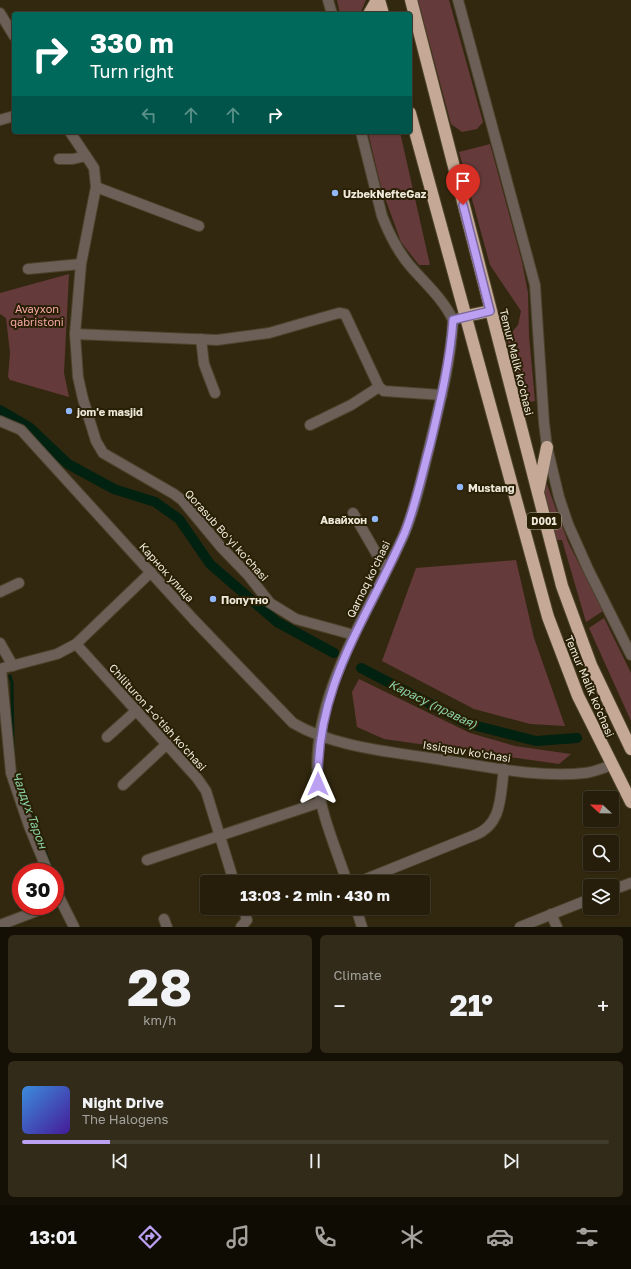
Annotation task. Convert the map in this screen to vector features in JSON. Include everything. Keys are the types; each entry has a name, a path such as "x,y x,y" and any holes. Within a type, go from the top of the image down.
{"highway":[{"path":"370,12 378,0"},
{"path":"378,0 382,12"},
{"name":"Temur Malik ko'chasi","path":"410,0 537,495 570,612 591,666 629,745"},
{"name":"Temur Malik ko'chasi","path":"412,120 542,597 566,669 602,746 631,802"},
{"path":"466,316 490,311"},
{"path":"537,495 547,447"}],"street":[{"path":"328,0 331,12"},
{"path":"458,0 492,133 535,285 542,398 547,447 559,497 568,524 588,569 631,655"},
{"path":"0,13 12,33"},
{"path":"0,120 12,117"},
{"name":"Qorasub Bo'yi ko'chasi","path":"71,134 94,168 96,187 81,264 76,334 78,377 96,441 103,453 182,500 221,547 248,575 270,603 296,620 354,635"},
{"path":"362,134 386,227 404,258 436,293 447,308 453,320 466,316"},
{"path":"59,159 73,159 86,156"},
{"path":"96,187 199,226"},
{"path":"28,269 81,264"},
{"path":"76,334 217,340 269,333 321,318 345,314 379,387 384,391 442,396"},
{"name":"Qarnoq koʻchasi","path":"345,875 321,802 317,772 320,736 327,703 339,668 405,531 415,504 442,396 452,340 453,320"},
{"path":"201,339 204,364 215,393"},
{"path":"310,425 352,405 379,387"},
{"name":"Карнок улица","path":"0,420 21,430 151,572 293,723 320,736"},
{"path":"353,513 386,570"},
{"path":"44,863 29,826 11,773 0,669 57,654 76,644 151,572"},
{"path":"0,592 19,583"},
{"path":"0,642 13,666"},
{"name":"Chilituron 1-o'tish ko'chasi","path":"76,644 198,778 206,791 232,875"},
{"path":"107,737 137,710"},
{"name":"Issiqsuv koʻchasi","path":"320,736 370,748 504,770 543,773 586,773 612,765"},
{"path":"123,785 167,744"},
{"path":"374,875 487,829 497,817 504,770"},
{"path":"147,860 321,802"},
{"path":"619,887 631,883"},
{"path":"520,927 583,902"},
{"path":"64,912 74,927"},
{"path":"551,914 557,927"},
{"path":"0,925 26,915"},
{"path":"241,927 247,920 245,915"},
{"path":"358,915 362,927"}],"green space":[{"path":"337,0 366,0 361,12 340,12"},
{"path":"418,0 449,0 483,122 477,129 462,132 451,124"},
{"path":"368,134 400,134 430,265 419,265 401,242 381,187"},
{"path":"490,144 522,262 528,293 529,336 535,401 529,402 527,394 520,387 507,338 518,325 521,311 490,265 459,152"},
{"name":"Avayxon qabristoni","path":"69,274 64,373 69,397 10,380 8,377 10,353 6,318 0,314 0,293"},
{"path":"545,479 568,542 603,611 586,622 562,540 557,540 545,496"},
{"path":"516,560 534,638 565,726 530,724 474,709 382,661 416,568"},
{"path":"604,618 631,673 631,721 589,628"},
{"path":"359,679 470,733 515,746 571,754 559,764 384,739 357,727 352,692"}],"waterway":[{"name":"Карасу (правая)","path":"0,410 29,427 68,464 114,489 155,502 179,519 210,564 277,622 334,653"},
{"name":"Карасу (правая)","path":"361,668 469,724 536,741 577,738"},
{"name":"Чалдух Тарон","path":"10,676 12,683 13,748"},
{"name":"Чалдух Тарон","path":"19,782 50,863"}],"place":[{"name":"UzbekNefteGaz","path":"335,193"},
{"name":"jom'e masjid","path":"69,411"},
{"name":"Mustang","path":"460,487"},
{"name":"Авайхон","path":"375,519"},
{"name":"Попутно","path":"213,599"}],"route":[{"path":"318,784 317,766 320,736 332,685 354,635 395,553 415,504 442,396 452,340 453,320 490,311 463,205"}]}
